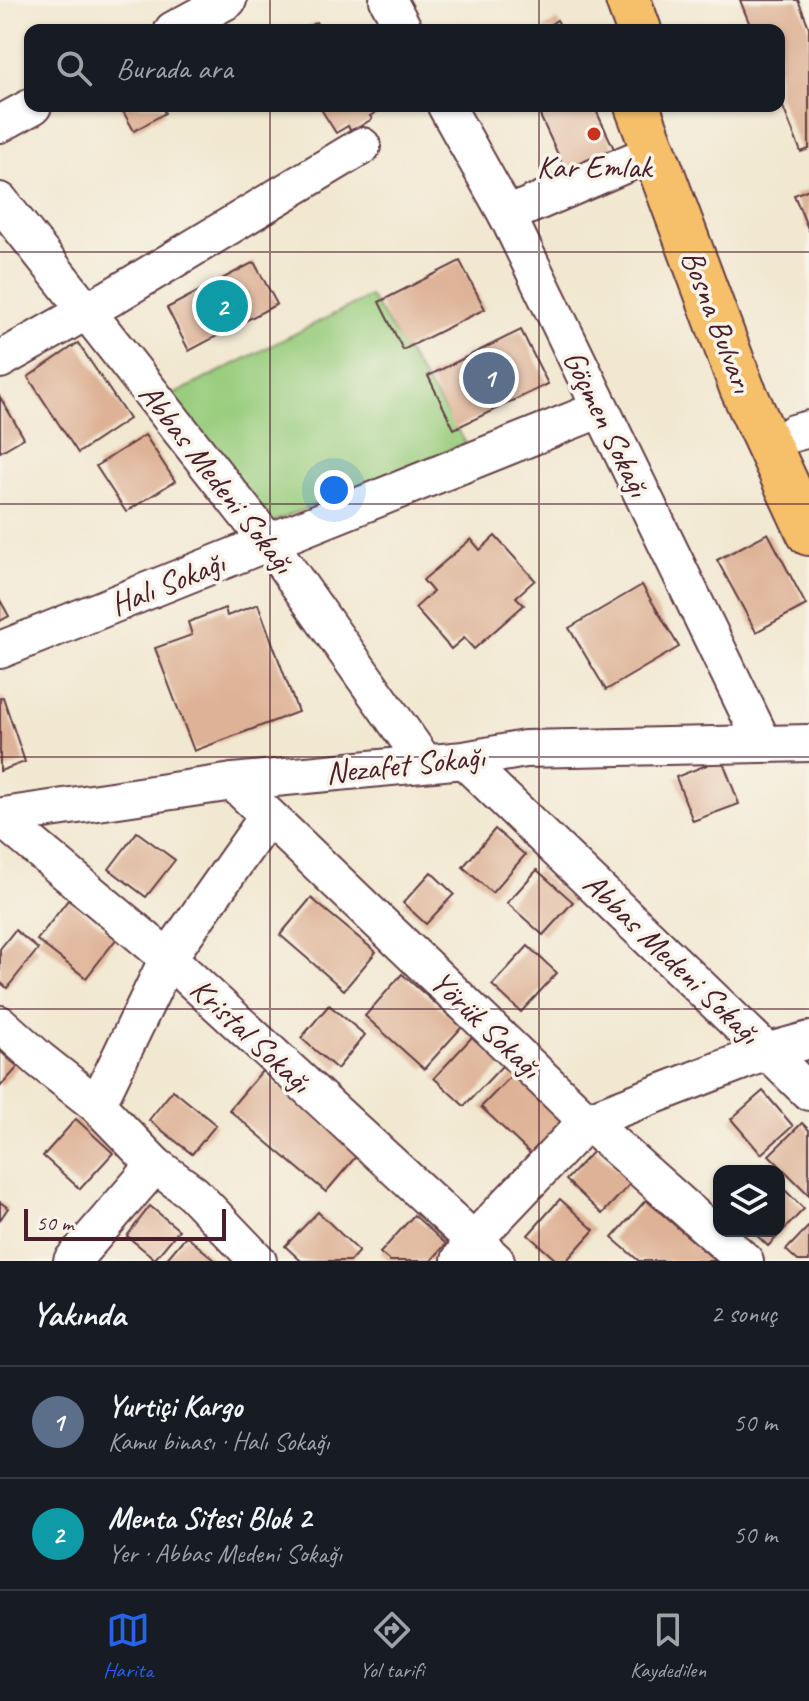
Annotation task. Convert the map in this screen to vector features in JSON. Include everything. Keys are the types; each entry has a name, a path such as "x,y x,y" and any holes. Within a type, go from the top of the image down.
{"main road":[{"path":"599,0 607,24"},
{"path":"628,0 637,24"},
{"name":"Bosna Bulvarı","path":"639,112 742,388 809,533"},
{"name":"Bosna Bulvarı","path":"669,112 768,377 804,443"}],"street":[{"path":"184,24 228,0"},
{"path":"388,0 401,24"},
{"path":"0,124 24,111"},
{"name":"Göçmen Sokağı","path":"449,112 507,215 763,743"},
{"path":"0,360 87,312 362,146"},
{"path":"507,215 654,152"},
{"name":"Abbas Medeni Sokağı","path":"0,201 269,543 425,763"},
{"name":"Halı Sokağı","path":"0,650 601,409"},
{"name":"Nezafet Sokağı","path":"1,816 233,782 464,760 525,749 809,743"},
{"name":"Abbas Medeni Sokağı","path":"464,760 809,1092"},
{"name":"Yörük Sokağı","path":"233,782 587,1121 745,1261"},
{"name":"Kristal Sokağı","path":"1,816 168,958 476,1254"},
{"path":"97,1105 168,958 268,816"},
{"path":"0,1024 97,1105 155,1165 193,1193 258,1261"},
{"path":"476,1254 587,1121 769,1051 809,1040"},
{"path":"72,1261 155,1165"}],"green space":[{"path":"370,296 466,443 266,525 167,398"}],"building":[{"path":"740,0 798,0 809,27 809,149 801,152 785,112 785,24 750,24"},
{"path":"123,112 164,112 165,113 134,131"},
{"path":"323,112 376,112 370,116 372,119 351,132 348,126 336,133"},
{"path":"538,112 597,112 615,151 567,174"},
{"path":"809,189 809,231 794,195"},
{"path":"460,261 485,309 403,350 379,302"},
{"path":"254,262 277,304 189,351 167,308"},
{"path":"521,330 548,384 454,429 428,376"},
{"path":"78,343 129,419 78,453 28,377"},
{"path":"0,397 24,438 0,452"},
{"path":"145,435 175,481 126,512 96,466"},
{"path":"768,533 806,605 756,632 717,560"},
{"path":"495,536 535,580 516,597 524,605 474,649 464,638 451,649 415,608 433,592 423,580 471,539 480,550"},
{"path":"642,585 679,647 606,690 569,628"},
{"path":"0,600 9,616 0,621"},
{"path":"258,604 298,712 194,751 155,648 192,635 188,622 225,608 227,616"},
{"path":"3,697 25,762 0,771 0,698"},
{"path":"722,759 739,804 693,821 676,777"},
{"path":"495,829 525,855 492,893 463,867"},
{"path":"137,832 175,860 146,897 109,869"},
{"path":"537,870 573,902 543,935 507,903"},
{"path":"431,872 454,894 426,924 403,903"},
{"path":"311,898 376,952 344,990 280,935"},
{"path":"68,900 117,938 86,978 37,940"},
{"path":"15,930 38,949 7,988 0,982 0,949"},
{"path":"528,946 557,973 521,1012 492,985"},
{"path":"402,974 462,1027 424,1069 365,1016"},
{"path":"329,1005 365,1035 337,1069 301,1038"},
{"path":"473,1036 503,1065 464,1106 434,1078"},
{"path":"0,1051 18,1067 0,1087"},
{"path":"262,1071 358,1154 326,1192 229,1110"},
{"path":"514,1073 567,1124 536,1159 481,1107"},
{"path":"173,1090 216,1125 192,1154 149,1120"},
{"path":"763,1091 793,1126 761,1154 731,1119"},
{"path":"76,1119 113,1153 80,1189 43,1156"},
{"path":"802,1123 809,1130 809,1195 785,1171 785,1165 779,1165 769,1155"},
{"path":"595,1149 631,1183 602,1214 566,1180"},
{"path":"785,1190 804,1209 785,1229"},
{"path":"560,1199 594,1230 566,1261 557,1261 528,1235"},
{"path":"646,1200 716,1261 639,1261 612,1238"},
{"path":"0,1202 8,1208 0,1220"},
{"path":"150,1206 179,1230 155,1259 127,1236"},
{"path":"318,1212 359,1251 350,1261 301,1261 285,1246"},
{"path":"414,1215 446,1244 431,1261 390,1261 380,1253"},
{"path":"809,1226 809,1261 798,1261 786,1250"},
{"path":"186,1236 216,1261 165,1261"},
{"path":"758,1237 777,1237 768,1246"}],"place":[{"name":"Kar Emlak","path":"594,134"},
{"name":"Menta Sitesi Blok 2","path":"222,306"},
{"name":"Yurtiçi Kargo","path":"489,378"}]}
